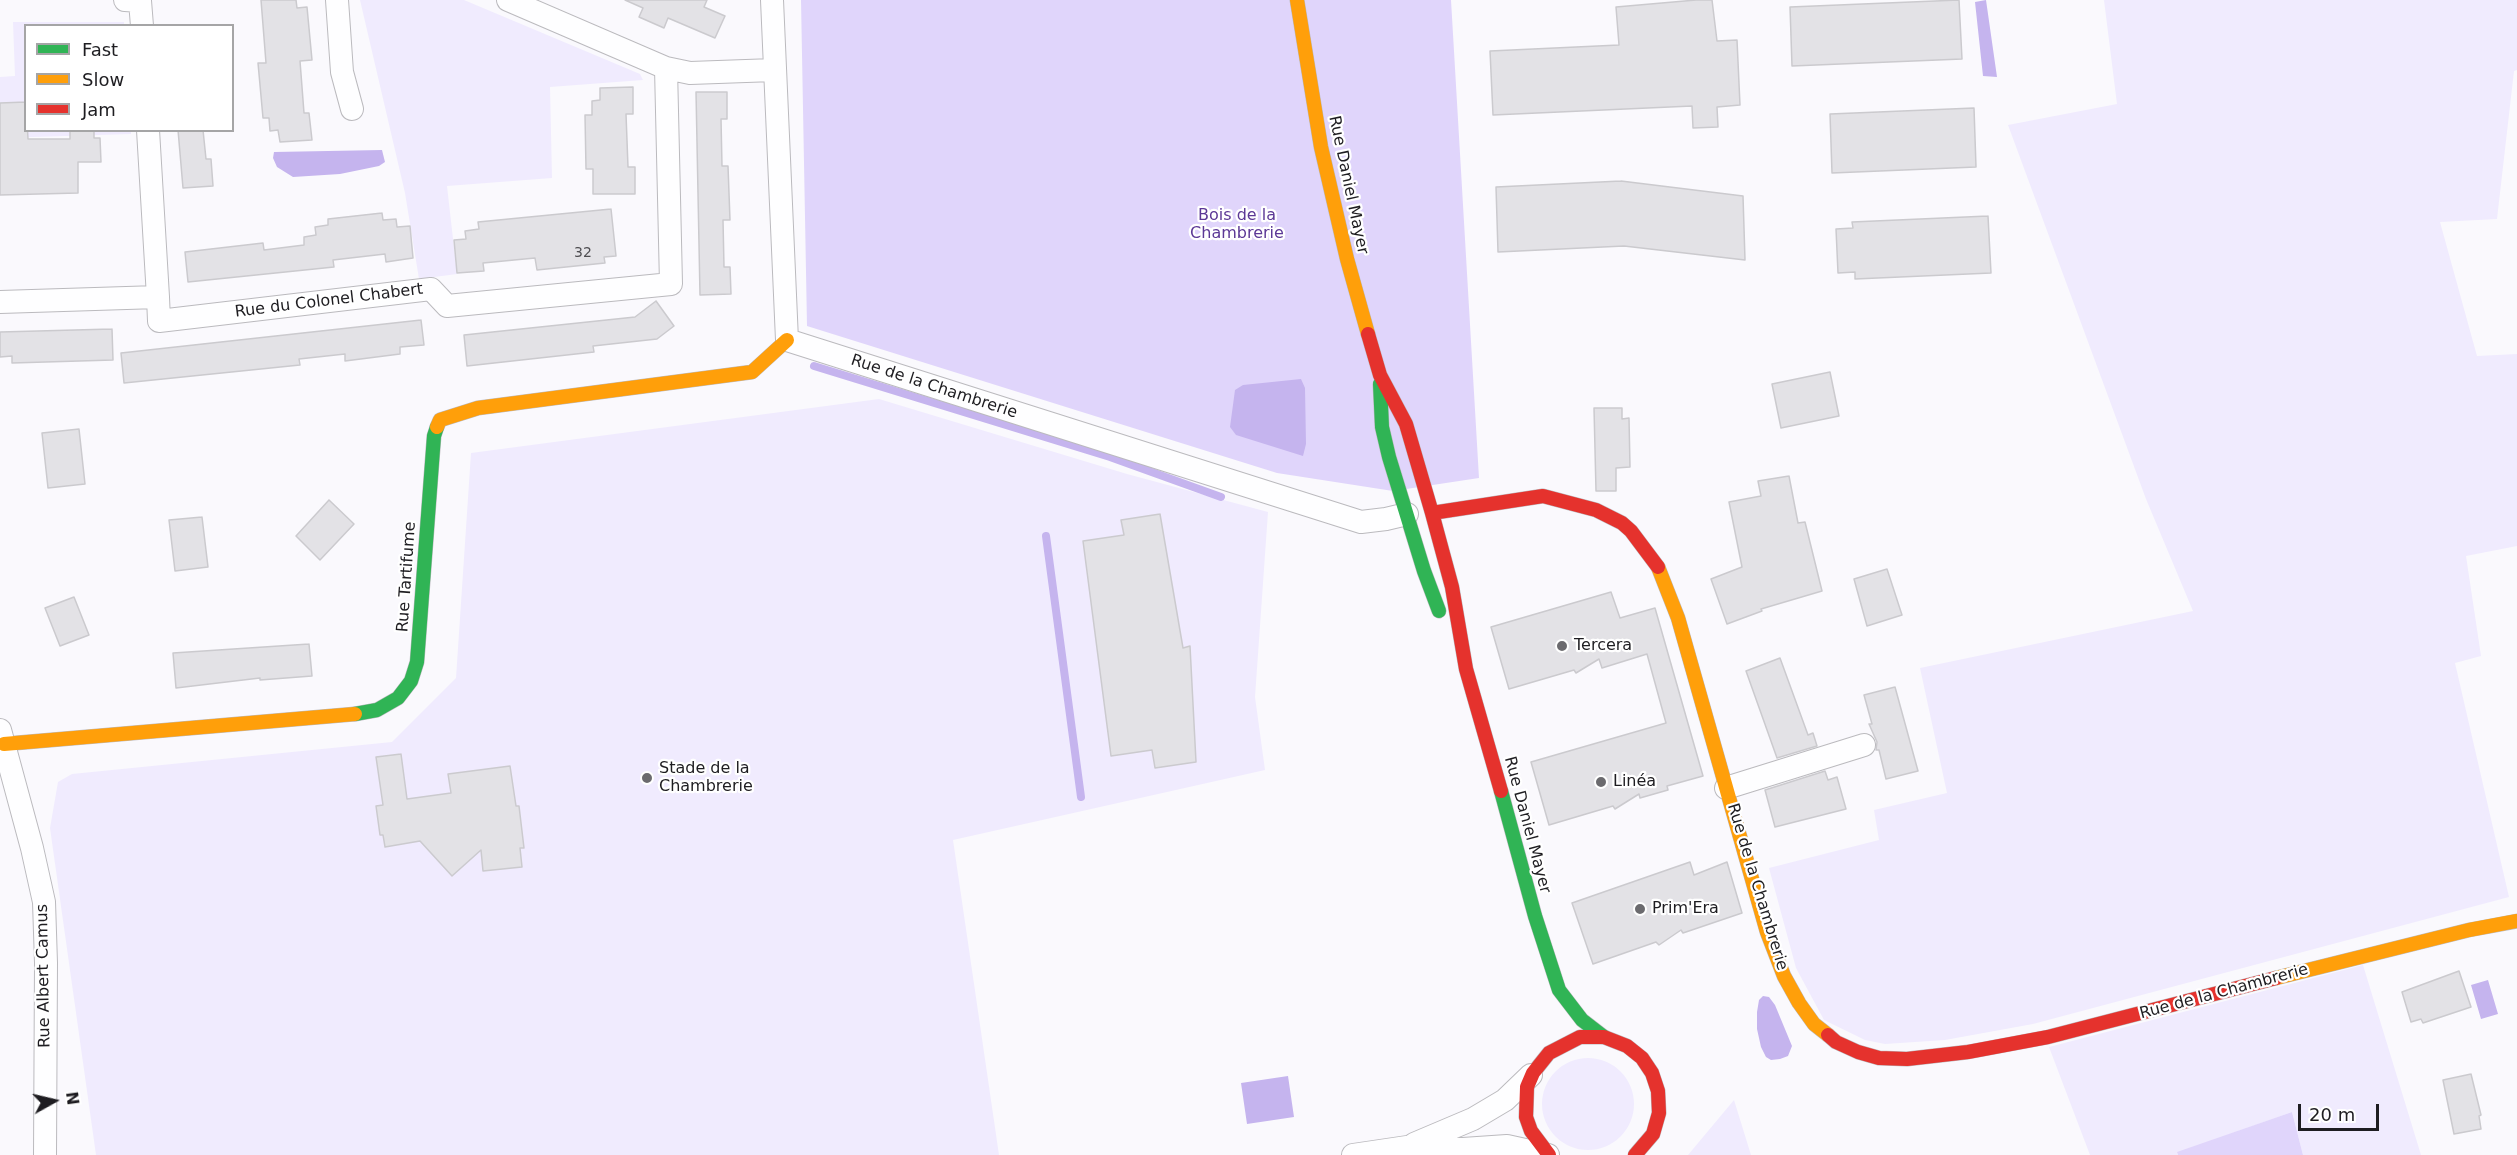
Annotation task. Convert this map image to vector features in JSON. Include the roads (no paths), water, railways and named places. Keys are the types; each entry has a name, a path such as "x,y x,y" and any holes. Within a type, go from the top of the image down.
{"street":[{"path":"124,0 140,1 142,24"},
{"path":"337,0 342,72 352,109"},
{"path":"508,0 666,68 690,73 774,70"},
{"path":"772,0 787,340"},
{"name":"Rue Daniel Mayer","path":"1297,0 1321,147 1347,259 1380,375 1406,424 1432,513 1452,587 1466,669 1535,916 1559,990 1582,1020 1604,1037 1627,1046 1642,1058 1652,1073 1658,1091 1659,1113 1653,1134 1635,1155"},
{"name":"Rue du Colonel Chabert","path":"158,297 159,321 431,289 447,306 671,284 666,68"},
{"path":"0,302 158,297 148,132"},
{"name":"Rue de la Chambrerie","path":"787,340 1361,522 1407,514"},
{"name":"Rue Tartifume","path":"2,737 352,715 377,710 398,698 411,681 417,662 434,436 440,420 478,408 752,372 787,340"},
{"name":"Rue Daniel Mayer","path":"1380,375 1382,427 1407,514 1432,596 1466,669"},
{"name":"Rue de la Chambrerie","path":"1432,513 1543,496 1596,510 1622,523 1658,566 1678,618 1767,932 1784,976 1799,1003 1814,1024 1836,1042 1879,1058 1907,1059 1934,1057 2048,1037 2361,956 2517,921"},
{"name":"Rue Albert Camus","path":"2,737 44,902 45,1155"},
{"path":"1726,789 1864,745"},
{"name":"Rue Daniel Mayer","path":"1557,1010 1559,990"},
{"path":"1407,1147 1473,1119 1506,1100 1549,1053 1556,1030"},
{"path":"1549,1053 1580,1037 1604,1037"},
{"path":"1533,1073 1527,1087 1526,1117 1531,1131 1548,1155"},
{"path":"1353,1155 1407,1147 1463,1149 1507,1146 1548,1155"}],"waterway":[{"path":"814,366 1110,457 1221,497"},
{"path":"1046,536 1081,797"}],"place":[{"name":"Tercera","path":"1562,646"},
{"name":"Stade de la Chambrerie","path":"647,778"},
{"name":"Linéa","path":"1601,782"},
{"name":"Prim'Era","path":"1640,909"}],"park label":[{"name":"Bois de la Chambrerie","path":"1237,225"}]}
